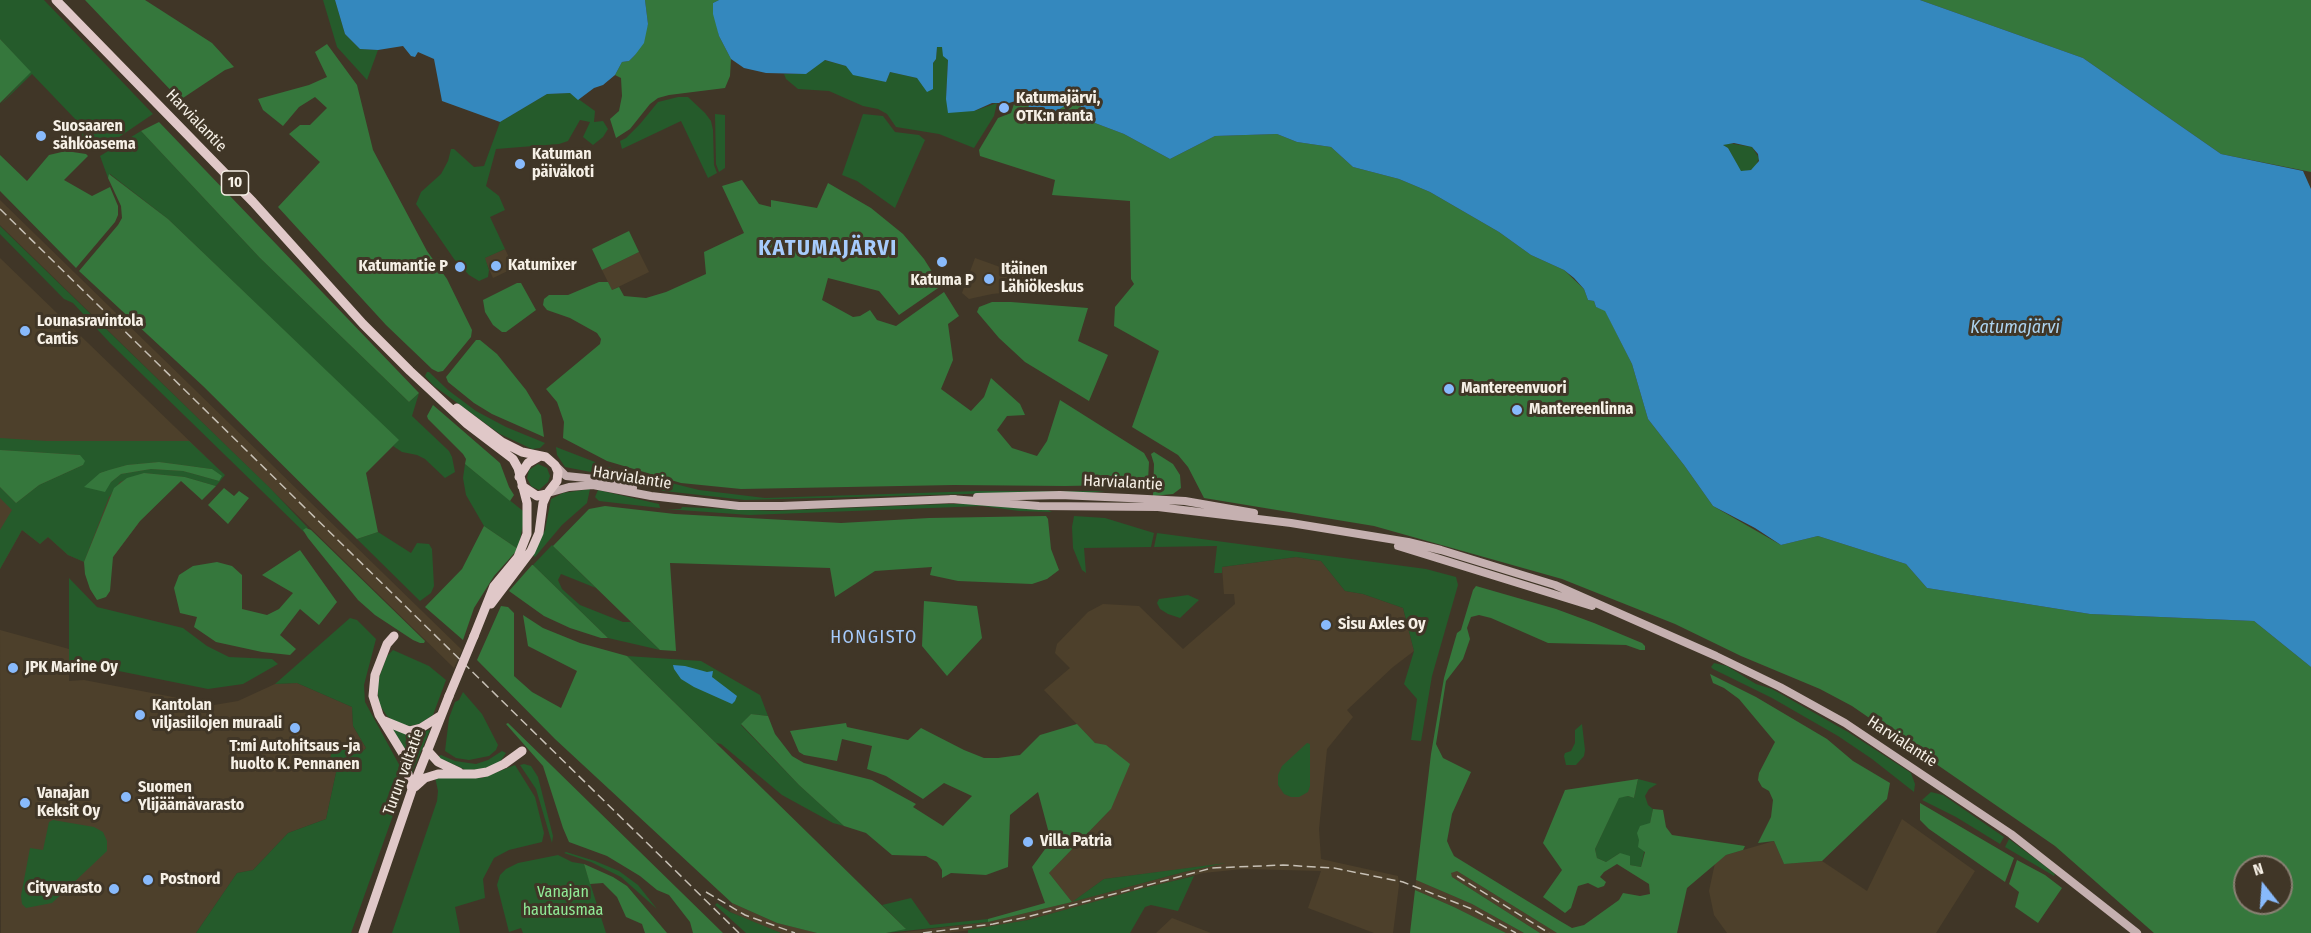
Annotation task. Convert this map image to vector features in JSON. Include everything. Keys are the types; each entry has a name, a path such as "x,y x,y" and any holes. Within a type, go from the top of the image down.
{"highway":[{"name":"Harvialantie","path":"56,0 254,202 363,324 410,372 467,424 511,456 516,463 521,482"},
{"name":"Harvialantie","path":"410,372 502,442 522,452 540,456"},
{"name":"10","path":"540,456 550,459 557,468 557,481 547,493"},
{"path":"540,456 528,463 521,482 537,496 547,493"},
{"name":"Turun valtatie","path":"363,933 427,750 494,586 518,557 526,542 528,517 521,482"},
{"name":"Turun valtatie","path":"479,625 495,597 531,551 547,493"},
{"path":"394,636 387,644 373,683 375,703 382,720 403,754 412,790 429,776 488,772 522,751"},
{"path":"382,720 409,731 421,728 441,714"},
{"path":"427,750 438,762 461,773"}],"main road":[{"name":"Harvialantie","path":"557,468 566,476 604,480 677,500"},
{"name":"Harvialantie","path":"547,493 569,487 593,485 677,500 739,506 951,499 1039,506 1158,507 1292,523 1441,550 1555,585 1780,687 1845,723 2011,834 2137,933"}],"shaded area":[{"path":"0,200 462,650 454,668 0,225"},
{"path":"505,249 514,268 493,278 484,258"},
{"path":"639,252 649,272 612,290 602,270"},
{"path":"0,258 205,456 140,521 113,557 94,566 68,555 48,537 40,544 22,530 0,569"},
{"path":"975,258 1025,276 1016,294 1011,292 992,294 969,299 962,293"},
{"path":"1296,557 1321,561 1345,591 1363,594 1403,608 1414,651 1393,667 1347,710 1353,717 1327,749 1319,829 1321,859 1398,876 1393,933 1374,933 1308,908 1321,871 1243,869 1203,873 1028,920 989,928 946,933 897,933 988,922 1072,902 1049,873 1111,809 1096,744 1044,690 1070,668 1055,653 1057,644 1088,612 1103,604 1139,606 1183,649 1235,604 1234,594 1224,594 1222,567","holes":["1215,865 1074,901 1104,879"]},
{"path":"0,630 69,649 69,681 84,680 208,706 238,701 275,684 297,683 352,707 353,726 366,748 337,768 326,819 288,833 253,870 237,873 196,933 1,933"},
{"path":"1902,819 1975,871 1936,933 1727,933 1714,915 1709,891 1715,863 1726,855 1774,841 1784,864 1822,861 1867,891"},
{"path":"1453,870 1557,933 1540,933 1452,877 1450,874"},
{"path":"1416,880 1472,904 1524,933 1506,933 1415,890"},
{"path":"732,903 777,923 817,933 781,933 760,926 730,912"},
{"path":"1172,918 1211,933 1156,933"}],"green space":[{"path":"0,0 44,0 153,114 100,150 87,146 73,126 77,121 32,74 0,105 30,72 0,39"},
{"path":"85,0 145,0 212,43 234,67 225,70 180,100"},
{"path":"323,0 335,0 345,34 360,49 378,50 367,80 337,47"},
{"path":"645,0 719,0 713,3 719,36 731,59 730,76 725,88 658,98 650,104 630,129 616,138 610,119 619,111 622,96 621,78 615,75 622,62 629,61 635,55 648,24"},
{"path":"1920,0 2311,0 2311,172 2221,154 2083,58"},
{"path":"0,39 31,72 0,103"},
{"path":"327,44 357,85 373,150 427,251 447,279 472,330 471,337 443,371 438,372 432,369 386,325 278,207 320,162 289,134 300,125 310,125 327,108 315,97 299,107 283,126 263,110 258,99 309,85 327,77 315,52"},
{"path":"937,47 943,47 948,59 946,99 974,111 997,103 994,116 974,148 939,134 896,127 887,114 878,109 863,106 829,91 798,89 786,79 784,74 806,74 824,60 886,82 890,72 917,78 933,89 933,63 936,59"},
{"path":"570,93 595,111 594,122 603,121 608,129 603,137 593,145 583,137 590,122 580,120 568,141 559,144 496,149 486,186 499,196 505,210 490,217 505,249 485,258 489,270 488,277 479,281 469,275 454,259 416,204 421,192 441,174 451,149 454,149 474,167 484,166 500,122 547,94"},
{"path":"688,97 711,121 714,165 717,173 708,178 681,121 622,149 620,141 640,124 658,102"},
{"path":"1022,99 1052,113 1068,104 1079,103 1087,120 1124,134 1170,159 1215,136 1277,134 1297,142 1331,147 1353,167 1399,179 1430,192 1499,232 1531,255 1564,270 1584,289 1588,300 1594,301 1596,307 1605,310 1632,364 1648,419 1713,506 1781,545 1818,536 1906,564 1927,588 2090,614 2254,621 2311,667 2311,933 2154,933 2055,846 1852,706 1820,689 1741,656 1675,624 1562,579 1374,526 1204,498 1188,467 1178,455 1132,427 1159,351 1114,326 1115,307 1134,284 1131,279 1130,201 1052,195 1055,180 980,156 979,150 998,118 1011,113 1015,101"},
{"path":"715,114 725,115 725,168 719,172 716,164"},
{"path":"863,114 883,116 895,132 919,135 925,140 895,208 857,181 842,175"},
{"path":"159,122 419,393 409,402 260,258 141,131"},
{"path":"141,131 260,258 409,402 419,393 412,416 449,451 455,472 445,478 425,459 402,452 393,446 398,440 168,219 110,174 108,178 100,156"},
{"path":"1728,143 1752,147 1759,158 1756,166 1751,170 1741,172 1728,148 1723,145"},
{"path":"66,151 88,156 64,180 92,196 110,187 118,206 115,222 76,268 0,191 0,155 27,181 49,155"},
{"path":"109,174 168,219 399,440 366,473 378,532 357,539 203,386 79,271 122,218 121,206 108,178"},
{"path":"742,180 759,204 771,207 771,200 817,208 828,183 871,208 903,234 924,259 941,286 899,315 879,291 828,278 822,300 853,317 870,310 877,320 896,326 944,292 959,316 948,324 953,360 941,389 971,411 984,397 991,378 1020,404 1025,415 1007,416 997,430 1012,448 1037,456 1047,441 1060,400 1144,453 1149,462 1148,481 1117,485 741,489 681,483 607,461 563,438 564,422 557,402 546,389 600,344 601,339 597,333 570,318 547,310 543,305 544,299 549,295 568,295 599,282 608,282 612,290 619,287 624,296 646,298 666,292 706,274 704,252 744,233 722,186"},
{"path":"0,226 270,488 308,528 304,532 110,343 73,303 64,299 0,234"},
{"path":"629,231 639,252 602,270 592,249"},
{"path":"521,283 536,310 506,332 502,332 493,325 485,312 483,300"},
{"path":"992,302 1088,308 1078,341 1108,355 1089,401 1025,362 999,338 977,312 979,307"},
{"path":"476,340 480,340 497,354 526,390 541,415 544,437 492,414 448,382 446,377"},
{"path":"427,372 476,411 506,427 545,443 540,448 532,449 500,434 434,386 425,376"},
{"path":"433,405 500,463 514,495 510,501 465,464 466,459 463,454 428,419 427,416"},
{"path":"0,438 46,441 189,441 225,475 216,486 185,477 144,473 120,482 109,497 84,562 68,555 48,537 40,544 22,530 0,569 0,530 12,510 0,498 0,487 16,503 39,485 83,465 80,455 0,450","holes":["159,462 212,469 219,481 183,471 151,469 121,474 111,482 100,473 127,465"]},
{"path":"556,447 595,462 596,473 565,467 557,455"},
{"path":"0,450 80,455 85,461 83,465 39,485 16,503 0,487"},
{"path":"1154,452 1173,464 1180,475 1181,488 1173,494 1153,496 1154,464 1151,454"},
{"path":"159,462 212,469 222,476 219,481 183,471 151,469 121,474 111,482 105,492 84,487 100,473 127,465"},
{"path":"465,464 523,511 524,520 518,549 484,526 466,495 463,478"},
{"path":"538,464 547,468 550,476 548,482 539,490 531,486 527,478 529,470"},
{"path":"608,467 699,490 765,498 979,491 1105,491 745,500 664,491 603,474"},
{"path":"144,473 185,477 216,486 202,500 181,481 140,521 113,557 110,591 106,597 97,600 90,589 84,562 114,488 127,478"},
{"path":"224,488 234,496 239,491 249,498 228,524 208,505"},
{"path":"590,489 587,503 562,525 535,557 533,555 545,530 551,499 563,493"},
{"path":"598,490 659,504 660,508 599,501 595,497"},
{"path":"981,504 1052,512 1019,511 982,506 749,515 666,509 681,509 682,507 774,511"},
{"path":"605,506 675,514 841,523 929,518 1046,516 1051,549 1059,570 1047,579 1032,584 958,581 930,575 932,567 875,571 835,597 830,568 670,563 676,651 660,650 553,546 589,509"},
{"path":"1074,516 1105,518 1154,533 1151,547 1084,548 1086,573 1082,570 1073,548"},
{"path":"484,526 518,549 494,576 474,608 463,640 425,607 462,569"},
{"path":"306,528 311,530 425,641 424,643 413,640 375,615 358,600 308,538 303,530"},
{"path":"378,532 411,553 417,543 429,544 432,549 434,586 431,593 420,601 357,539"},
{"path":"1157,533 1426,569 1456,577 1458,585 1432,676 1421,741 1411,740 1417,699 1404,684 1414,651 1403,608 1363,594 1345,591 1321,561 1296,557 1222,567 1222,573 1214,573 1217,546 1154,547"},
{"path":"552,545 596,588 561,574 558,580 562,589 580,605 623,622 631,622 660,650 608,638 533,565"},
{"path":"300,550 337,602 319,625 300,609 280,635 296,649 290,655 262,652 216,642 194,627 197,617 180,613 174,588 179,575 193,566 217,562 232,566 242,575 242,609 267,615 279,609 293,593 262,575"},
{"path":"532,565 608,638 570,628 544,616 509,591"},
{"path":"69,578 97,607 183,628 207,646 229,657 272,659 278,664 243,684 208,689 69,661"},
{"path":"1476,586 1556,609 1594,623 1642,643 1645,650 1626,645 1548,643 1491,618 1479,615 1471,617 1467,628 1470,639 1463,659 1446,681 1436,744 1443,758 1471,772 1452,814 1447,841 1454,856 1572,928 1584,925 1619,900 1623,893 1640,896 1650,894 1649,884 1617,864 1600,877 1606,882 1604,886 1598,888 1588,883 1578,886 1571,908 1565,913 1543,897 1562,870 1543,843 1565,790 1638,779 1634,798 1628,796 1619,798 1595,849 1597,858 1606,862 1620,853 1630,856 1630,865 1641,867 1645,852 1638,847 1637,833 1640,826 1650,823 1653,809 1663,810 1666,827 1672,835 1745,846 1743,850 1726,855 1687,888 1677,933 1557,933 1457,871 1451,873 1452,877 1540,933 1524,933 1472,904 1416,880 1431,754 1444,678 1457,633 1461,630"},
{"path":"1188,595 1199,600 1180,618 1160,609 1157,603 1159,599"},
{"path":"924,601 977,606 982,638 947,676 922,646"},
{"path":"501,606 508,607 514,613 514,676 532,692 561,708 577,671 528,646 523,615 543,628 580,643 627,656 906,929 886,933 817,933 777,923 732,903 555,739 477,660"},
{"path":"350,618 357,620 376,639 364,685 365,702 402,770 401,793 351,933 196,933 237,873 253,870 288,833 326,819 337,768 328,764 334,746 361,753 366,748 353,726 352,707 297,683 275,684"},
{"path":"393,650 429,666 446,680 433,715 419,724 410,726 396,723 387,716 379,704 377,683 387,656"},
{"path":"627,656 701,661 760,695 768,716 751,714 741,725 799,785 844,826 833,823 782,795 721,744 716,743"},
{"path":"1714,663 1727,666 1756,684 1772,689 1848,732 1911,773 1915,784 1914,792 1838,736 1772,698 1713,669 1711,667"},
{"path":"1710,674 1756,697 1827,739 1853,761 1890,783 1887,799 1822,861 1784,864 1774,841 1758,843 1771,817 1773,800 1769,791 1762,787 1758,780 1759,773 1775,742 1739,699 1713,683"},
{"path":"463,692 482,714 498,745 489,756 469,760 456,758 445,751 449,718 455,702 459,700"},
{"path":"751,714 768,716 775,734 792,756 804,763 872,780 916,804 913,807 943,826 972,796 944,783 923,799 886,776 867,769 872,746 842,739 837,761 804,755 799,752 790,731 846,723 847,727 908,740 921,728 984,758 998,758 1020,755 1040,735 1077,724 1095,743 1106,745 1130,764 1111,809 1049,873 1072,902 988,922 988,919 1045,903 1032,867 1051,841 1038,792 1010,815 1008,867 986,875 951,873 942,878 942,870 937,862 926,856 892,855 866,833 844,826 799,785 741,724"},
{"path":"508,723 723,933 693,933 690,922 669,895 657,890 640,876 607,856 569,842 543,766 506,724"},
{"path":"1582,724 1584,756 1576,765 1566,765 1565,753 1571,751 1575,743 1575,730"},
{"path":"391,728 420,732 430,730 412,773"},
{"path":"1307,743 1310,744 1310,786 1308,792 1299,797 1291,797 1284,794 1278,785 1278,775 1282,766"},
{"path":"502,751 506,753 499,763 484,769 466,770 437,757 441,755 455,761 476,764"},
{"path":"515,765 535,797 544,833 542,842 509,850 494,858 483,879 485,898 455,907 460,933 392,933 437,801 438,791 435,777 482,778"},
{"path":"520,765 531,766 538,777 553,836 552,843 536,789"},
{"path":"1638,779 1657,784 1649,789 1645,796 1648,805 1653,809 1641,867 1630,865 1620,853 1606,862 1597,858 1595,849 1619,797 1634,798"},
{"path":"1931,792 1943,795 2004,837 2000,844 1956,817 1922,800"},
{"path":"1920,803 2014,858 2005,882 1929,829 1920,820"},
{"path":"53,820 94,827 103,832 107,841 107,851 52,903 26,908 22,904 21,896 30,848 43,850 49,822"},
{"path":"2009,839 2055,874 2054,876 2005,847"},
{"path":"564,853 619,871 638,885 657,909 621,877 591,862"},
{"name":"Vanajan hautausmaa","path":"558,855 572,862 584,864 606,933 523,933 521,928 509,932 497,885 500,875 518,863"},
{"path":"2017,860 2045,875 2062,888 2038,923 2015,907 2019,892 2009,884"},
{"path":"1226,863 1184,872 1072,902 1104,879"},
{"path":"584,864 627,886 667,933 645,933 642,924 626,917 617,897 603,883 590,884"},
{"path":"1194,876 1178,911 1151,905 1145,907 1130,933 968,933 968,930 1028,920"},
{"path":"1415,890 1454,907 1506,933 1410,933"},
{"path":"911,898 930,925 988,919 988,922 886,933 905,928 882,905"},
{"path":"717,903 730,912 781,933 746,933 715,905"}],"water":[{"path":"335,0 645,0 648,24 644,43 629,61 622,62 615,75 603,85 594,88 578,100 570,93 547,94 500,122 442,101 434,59 418,52 415,57 411,56 403,46 378,50 360,49 345,34"},
{"name":"Katumajärvi","path":"719,0 1920,0 2083,58 2221,154 2303,171 2311,189 2311,667 2254,621 2090,614 1927,588 1906,564 1818,536 1781,545 1755,528 1713,506 1648,419 1632,364 1605,311 1596,307 1594,301 1588,300 1584,289 1574,278 1564,270 1531,255 1499,232 1430,192 1399,179 1353,167 1331,147 1297,142 1277,134 1215,136 1170,159 1124,134 1087,120 1079,103 1068,104 1053,113 1030,108 1022,99 1009,103 992,103 974,111 948,113 946,99 948,60 943,56 942,47 937,47 936,59 933,63 933,89 927,92 917,78 890,72 886,82 853,75 846,66 825,60 806,74 766,73 744,68 731,59 719,36 713,14 713,3","holes":["1734,143 1752,147 1758,154 1759,161 1751,170 1741,171 1728,148 1723,145"]},
{"path":"673,665 707,672 713,671 712,677 737,696 735,701 732,704 694,687 681,679"}],"railway":[{"path":"0,209 739,933"},
{"path":"923,933 1027,917 1212,868 1283,865 1334,868 1403,882 1472,909 1516,933"},
{"path":"1457,876 1549,933"},
{"path":"706,892 745,915 795,933"}],"place":[{"name":"Katumajärvi, OTK:n ranta","path":"1004,108"},
{"name":"Suosaaren sähköasema","path":"41,136"},
{"name":"Katuman päiväkoti","path":"520,164"},
{"name":"Katuma P","path":"942,262"},
{"name":"Katumixer","path":"496,266"},
{"name":"Katumantie P","path":"460,267"},
{"name":"Itäinen Lähiökeskus","path":"989,279"},
{"name":"Lounasravintola Cantis","path":"25,331"},
{"name":"Mantereenvuori","path":"1449,389"},
{"name":"Mantereenlinna","path":"1517,410"},
{"name":"Sisu Axles Oy","path":"1326,625"},
{"name":"JPK Marine Oy","path":"13,668"},
{"name":"Kantolan viljasiilojen muraali","path":"140,715"},
{"name":"T:mi Autohitsaus -ja huolto K. Pennanen","path":"295,728"},
{"name":"Suomen Ylijäämävarasto","path":"126,797"},
{"name":"Vanajan Keksit Oy","path":"25,803"},
{"name":"Villa Patria","path":"1028,842"},
{"name":"Postnord","path":"148,880"},
{"name":"Cityvarasto","path":"114,889"}],"district":[{"name":"KATUMAJÄRVI","path":"828,249"},
{"name":"HONGISTO","path":"874,638"}]}
